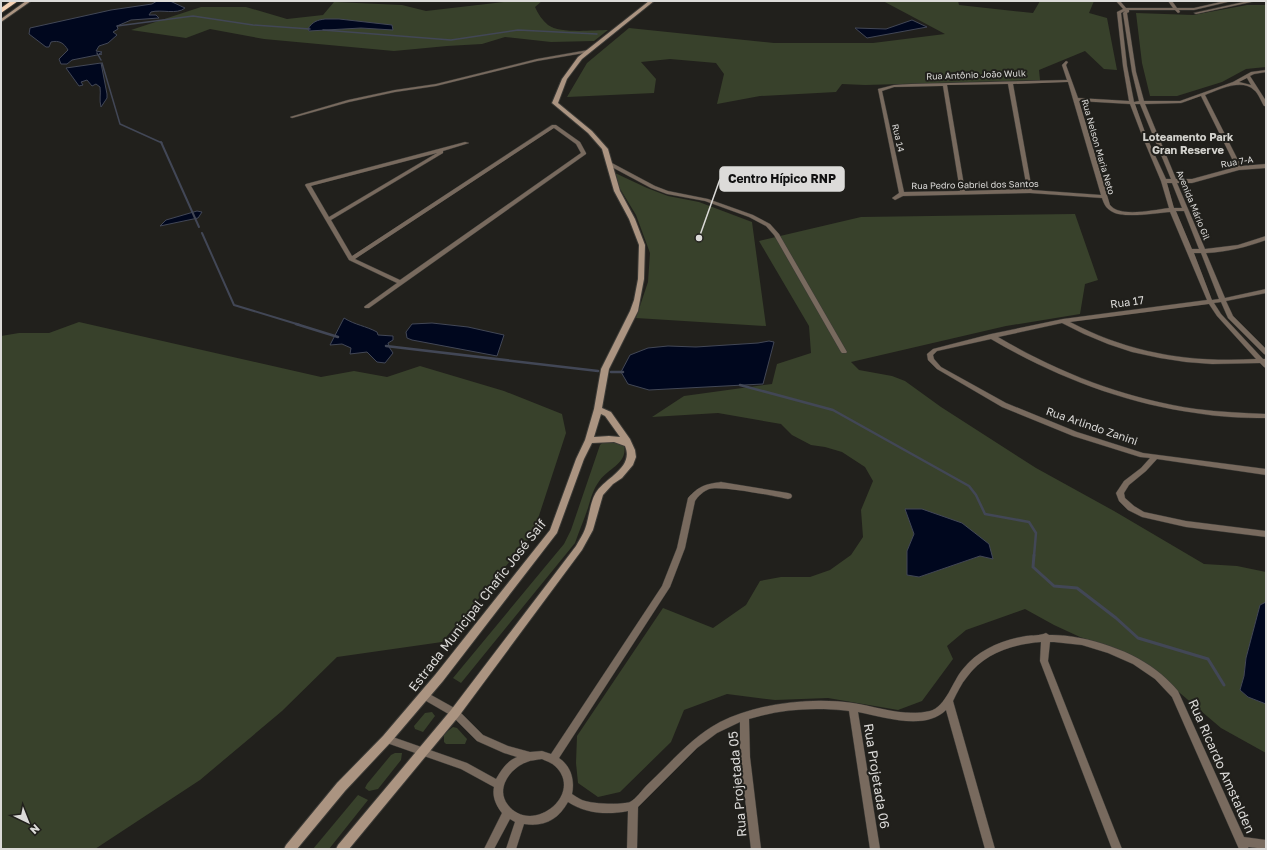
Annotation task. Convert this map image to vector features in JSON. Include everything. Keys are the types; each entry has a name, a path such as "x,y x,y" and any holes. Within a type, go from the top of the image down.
{"highway":[{"path":"1,5 6,1"},
{"path":"1,11 15,1"}],"street":[{"path":"1,21 29,1"},
{"path":"292,117 348,101 395,91 436,85 471,75 537,60 588,51 652,1"},
{"path":"1118,1 1126,10 1206,12 1231,3"},
{"path":"1170,1 1177,11"},
{"path":"1177,11 1194,9 1224,2 1231,3 1254,1"},
{"path":"1260,1 1266,1"},
{"name":"Avenida Mário Gil","path":"1264,362 1219,315 1210,301 1172,209 1164,181 1145,138 1132,103 1122,43 1119,12 1126,10 1129,44 1142,103 1176,182 1230,317 1266,353"},
{"path":"1120,25 1127,26"},
{"path":"1122,43 1129,44"},
{"name":"Estrada Municipal Chafic José Saif","path":"290,849 341,787 387,738 424,695 554,531 580,458 589,440 598,409 605,369 634,311 641,279 642,245 632,219 617,191 605,149 590,132 555,103 559,90 571,68 588,51"},
{"name":"Rua Nelson Maria Neto","path":"1066,62 1064,65 1076,98 1107,205 1111,210 1127,213 1186,209"},
{"path":"1126,71 1134,72"},
{"path":"1076,98 1132,103 1176,103 1203,95 1235,83 1248,76 1266,71"},
{"path":"1248,76 1266,105"},
{"name":"Rua Antônio João Wulk","path":"884,88 911,84 1069,81"},
{"path":"1010,82 1030,191"},
{"path":"1235,83 1248,85 1258,90"},
{"path":"945,84 963,193"},
{"name":"Rua 14","path":"884,88 880,90 880,95 902,194"},
{"path":"1203,95 1239,168"},
{"path":"1187,100 1200,102 1211,110"},
{"path":"350,259 554,126 578,143 584,153 367,307"},
{"path":"1145,138 1158,139"},
{"path":"401,283 350,259 308,185 467,143"},
{"path":"328,220 450,147"},
{"path":"610,164 653,187 667,192 706,200 751,216 768,225 776,234 844,352"},
{"name":"Rua 7-A","path":"1164,181 1176,182 1192,180 1239,168 1266,166"},
{"name":"Rua Pedro Gabriel dos Santos","path":"895,198 902,194 1030,191 1105,197"},
{"path":"1190,251 1204,251 1234,247 1266,238"},
{"name":"Rua 17","path":"930,354 935,350 991,336 1063,321 1223,300 1266,291"},
{"path":"1063,321 1080,331 1103,340 1164,358 1202,362 1264,362"},
{"path":"991,336 1055,370 1104,389 1148,401 1196,411 1248,416 1266,416"},
{"path":"1243,341 1253,341"},
{"name":"Rua Arlindo Zanini","path":"930,354 931,360 939,368 1004,405 1075,434 1143,455 1266,472"},
{"path":"342,849 455,713 579,548 589,530 599,494 610,482 620,476 630,463 631,450 629,445 608,414 598,409"},
{"path":"589,440 614,439 620,440 629,445"},
{"path":"1155,457 1142,472 1126,483 1122,488 1120,493 1122,499 1131,508 1142,514 1186,524 1266,534"},
{"path":"553,759 666,587 681,548 690,510 690,504 696,494 708,486 721,485 788,496"},
{"path":"1046,637 1044,662 1117,849"},
{"name":"Rua Ricardo Amstalden","path":"632,805 664,776 691,747 708,733 744,717 805,704 853,707 914,717 937,713 948,701 970,666 987,652 1014,641 1046,637 1088,643 1116,653 1169,685 1175,694 1243,845"},
{"path":"424,695 455,713 480,738 507,750 529,756"},
{"path":"948,701 990,849"},
{"name":"Rua Projetada 06","path":"853,707 875,849"},
{"name":"Rua Projetada 05","path":"744,717 745,757 756,849"},
{"path":"387,738 464,766 499,785"},
{"path":"542,755 553,759 562,766 567,775 569,785 567,796 559,809 553,814 537,820 521,819 508,812 500,799 499,785 506,769 513,763 529,756 542,755"},
{"path":"567,796 582,805 598,808 632,805 632,849"},
{"path":"488,849 508,812"},
{"path":"511,849 521,819"},
{"path":"1243,845 1266,845"}],"green space":[{"path":"513,1 542,1 535,7 544,21 553,28 568,31 608,30 594,41 551,42 505,37 482,44 394,51 264,39 210,29 186,38 131,30 201,7 246,7 287,19 323,15 334,2 402,5 426,11"},
{"path":"883,1 958,1 959,5 1033,13 1040,1 1094,1 1089,13 1107,18 1117,70 1104,69 1085,51 1039,70 1040,80 865,85 842,84 836,92 760,96 717,104 724,74 716,63 670,59 641,62 656,79 654,93 567,97 587,63 629,28 774,43 873,43 945,34"},
{"path":"1247,5 1266,5 1266,67 1246,69 1222,82 1177,96 1150,96 1142,63 1136,13 1193,15"},
{"path":"615,173 668,196 699,202 752,222 766,326 636,318 648,282 650,253 636,215 619,187"},
{"path":"1075,214 1098,280 1085,284 1080,314 1006,326 851,362 859,370 892,376 905,381 941,407 1036,468 1114,511 1204,564 1237,566 1266,572 1266,602 1260,605 1246,658 1244,676 1240,690 1248,697 1266,704 1266,753 1221,728 1147,665 1117,649 1080,637 1025,609 966,630 947,646 953,659 922,701 898,710 828,698 775,700 727,694 684,710 671,742 620,792 598,797 578,783 576,763 577,736 663,608 713,628 746,605 760,581 781,577 810,577 830,570 851,555 863,537 861,510 873,481 865,467 842,452 811,445 792,435 781,424 718,413 652,417 684,396 772,384 777,364 811,353 809,326 759,241 861,217","holes":["905,509 992,558 980,556 919,577 907,575 907,551 914,534"]},
{"path":"79,322 321,377 354,371 387,377 420,366 504,391 562,414 566,433 533,534 442,642 337,657 282,711 200,780 95,849 1,849 1,336 19,333 49,333"},
{"path":"609,441 624,445 623,456 621,461 600,480 592,494 575,543 461,683 453,678 564,544 571,530 600,445 603,442"},
{"path":"432,712 435,716 423,732 415,729 414,726 425,713"},
{"path":"453,727 457,728 467,739 465,744 446,744 444,742 444,734"},
{"path":"395,753 402,753 401,760 378,789 369,791 365,788 391,755"},
{"path":"358,795 368,800 329,849 313,849"}],"water":[{"path":"157,1 170,1 185,8 173,12 151,12 149,15 156,15 159,18 131,20 117,26 118,29 113,32 117,35 108,43 99,46 96,51 102,52 99,54 102,54 72,60 67,64 61,64 59,59 68,50 63,44 56,41 51,42 49,47 46,47 29,34 30,28 111,10 152,4"},
{"path":"325,19 339,19 392,25 393,30 361,28 309,31 308,29 313,23"},
{"path":"912,20 927,27 867,38 855,28 886,29"},
{"path":"101,63 107,98 101,107 100,87 96,84 92,86 87,80 81,82 83,85 79,86 66,68"},
{"path":"197,211 202,212 198,218 160,226 166,220"},
{"path":"344,318 377,332 378,335 393,336 393,340 388,343 393,353 385,363 377,362 367,352 350,354 351,348 342,344 330,345"},
{"path":"432,323 468,327 504,335 497,356 407,338 406,332 412,324"},
{"path":"769,341 774,342 763,384 649,390 628,384 621,372 630,355 648,348 668,346 696,347"},
{"path":"905,509 922,509 962,523 989,544 993,559 980,556 919,577 907,575 907,551 914,534"},
{"path":"1266,602 1266,704 1248,697 1240,690 1244,676 1246,658 1260,605"}],"waterway":[{"path":"117,26 193,16 253,25 310,29"},
{"path":"323,30 451,40 518,30 597,34"},
{"path":"97,53 101,60"},
{"path":"102,63 120,124 161,143"},
{"path":"161,143 199,227"},
{"path":"202,233 234,305 300,325"},
{"path":"296,324 338,337"},
{"path":"386,346 598,371"},
{"path":"611,372 623,372"},
{"path":"740,385 833,410 969,486 976,495 985,514 1029,522 1036,533 1034,556"},
{"path":"1034,555 1033,567 1054,586 1077,588 1116,618 1138,638 1208,659 1224,685"}],"place":[{"name":"Centro Hípico RNP","path":"699,238"}],"district":[{"name":"Loteamento Park Gran Reserve","path":"1188,143"}]}
